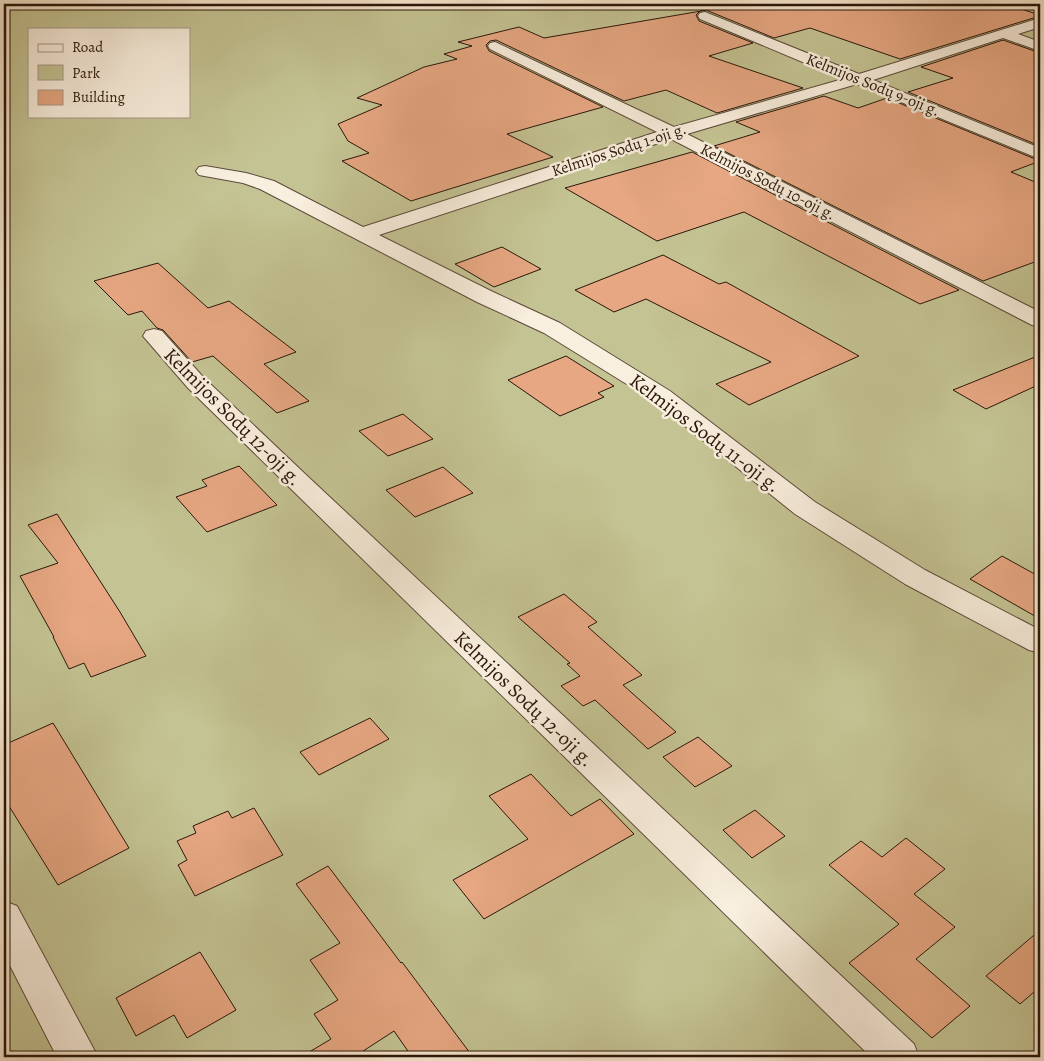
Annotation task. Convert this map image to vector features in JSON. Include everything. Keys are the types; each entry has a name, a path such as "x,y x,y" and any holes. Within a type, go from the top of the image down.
{"street":[{"name":"Kelmijos Sodų 9-oji g.","path":"705,16 1040,154"},
{"name":"Kelmijos Sodų 1-oji g.","path":"364,233 672,133 859,79 1040,22"},
{"path":"1005,34 1040,46"},
{"name":"Kelmijos Sodų 10-oji g.","path":"495,46 672,133 1040,320"},
{"path":"206,171 246,178 267,185 318,212 364,233"},
{"name":"Kelmijos Sodų 11-oji g.","path":"364,233 485,297 552,328 662,396 805,508 915,577 1040,643"},
{"name":"Kelmijos Sodų 12-oji g.","path":"154,336 196,383 280,465 899,1057"},
{"path":"4,917 78,1057"}],"green space":[{"path":"4,4 1040,4 1040,1057 4,1057"}],"building":[{"path":"742,4 1005,4 1040,16 900,59 810,28 774,38 706,10"},
{"path":"700,11 696,15 699,21 753,43 709,56 803,88 717,113 666,90 624,101 496,40 490,41 486,45 489,51 603,107 507,134 553,157 411,201 342,161 369,153 348,141 338,124 382,105 357,98 424,67 457,59 444,54 472,46 458,42 519,27 544,38"},
{"path":"1003,40 1040,53 1040,146 908,92 953,78 921,67"},
{"path":"824,96 858,108 887,98 1040,161 1011,172 1040,184 1040,260 983,281 714,146 760,132 736,122"},
{"path":"692,152 959,290 920,304 744,212 657,241 565,188"},
{"path":"502,247 541,269 494,287 455,264"},
{"path":"663,255 719,284 726,282 859,356 749,405 716,384 771,362 646,299 614,312 575,290"},
{"path":"158,263 208,308 229,301 296,352 264,364 309,401 277,413 213,356 192,362 163,330 157,328 142,311 128,315 94,281"},
{"path":"1040,355 1040,384 986,409 953,390"},
{"path":"566,356 614,386 598,393 604,397 560,416 508,380"},
{"path":"403,414 433,439 388,456 359,431"},
{"path":"239,466 277,505 207,532 176,497 207,486 202,480"},
{"path":"443,467 473,493 415,517 386,490"},
{"path":"57,514 146,656 91,677 84,663 69,669 54,637 20,576 58,563 28,525"},
{"path":"1002,556 1040,577 1040,619 970,579"},
{"path":"564,594 597,622 588,627 642,675 623,685 676,732 648,749 595,700 583,706 561,686 580,676 567,664 570,663 518,617"},
{"path":"370,718 389,739 319,775 300,752"},
{"path":"53,723 129,848 58,885 4,798 4,745"},
{"path":"698,737 732,766 695,787 663,757"},
{"path":"531,774 571,816 600,799 634,834 484,919 453,880 528,839 489,796"},
{"path":"254,808 283,855 195,896 178,865 187,860 177,841 196,833 193,826 228,811 232,818"},
{"path":"755,810 785,836 752,858 723,830"},
{"path":"906,838 945,869 914,894 955,927 916,959 970,1006 932,1038 849,963 899,924 829,865 861,841 882,857"},
{"path":"328,866 473,1057 412,1057 394,1031 354,1057 301,1057 331,1039 314,1014 338,1000 310,960 340,943 296,884"},
{"path":"1040,930 1040,987 1020,1004 986,976"},
{"path":"200,952 236,1010 187,1038 174,1015 136,1036 116,998"}]}
